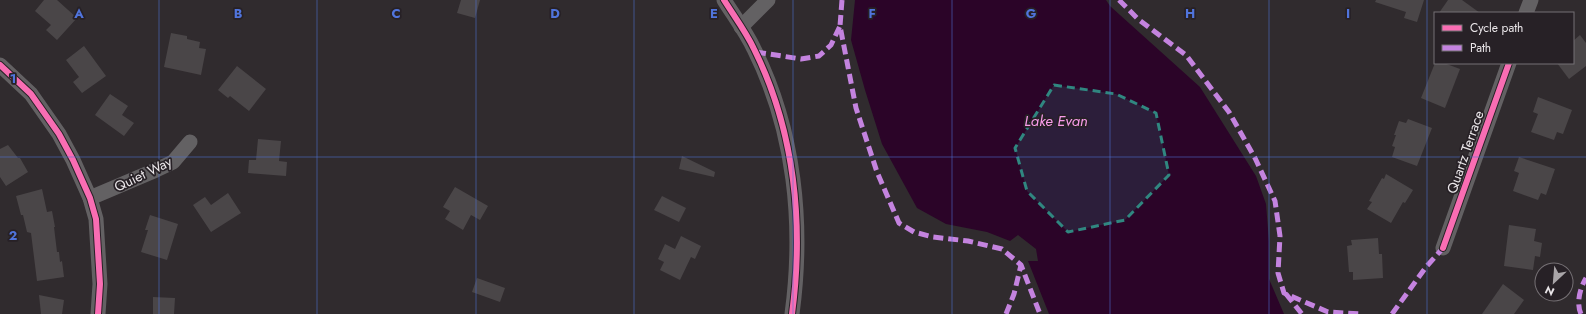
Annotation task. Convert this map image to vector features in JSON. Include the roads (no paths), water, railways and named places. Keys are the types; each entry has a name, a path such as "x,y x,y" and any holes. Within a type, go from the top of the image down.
{"street":[{"path":"724,0 754,48 777,105 787,141 795,192 798,252 792,314"},
{"path":"741,27 768,0"},
{"path":"1526,12 1531,0"},
{"name":"Quartz Terrace","path":"1443,248 1509,64"},
{"path":"0,65 31,94 59,134 74,160 90,198 96,219 100,284 98,314"},
{"name":"Quiet Way","path":"90,198 173,162 190,142"}],"water":[{"name":"Lake Evan","path":"855,0 1106,0 1110,6 1200,87 1256,176 1266,204 1269,242 1269,279 1284,314 1049,314 1028,261 1038,261 1036,249 1018,235 1010,241 987,232 946,224 917,208 882,144 865,90 851,40"}]}
